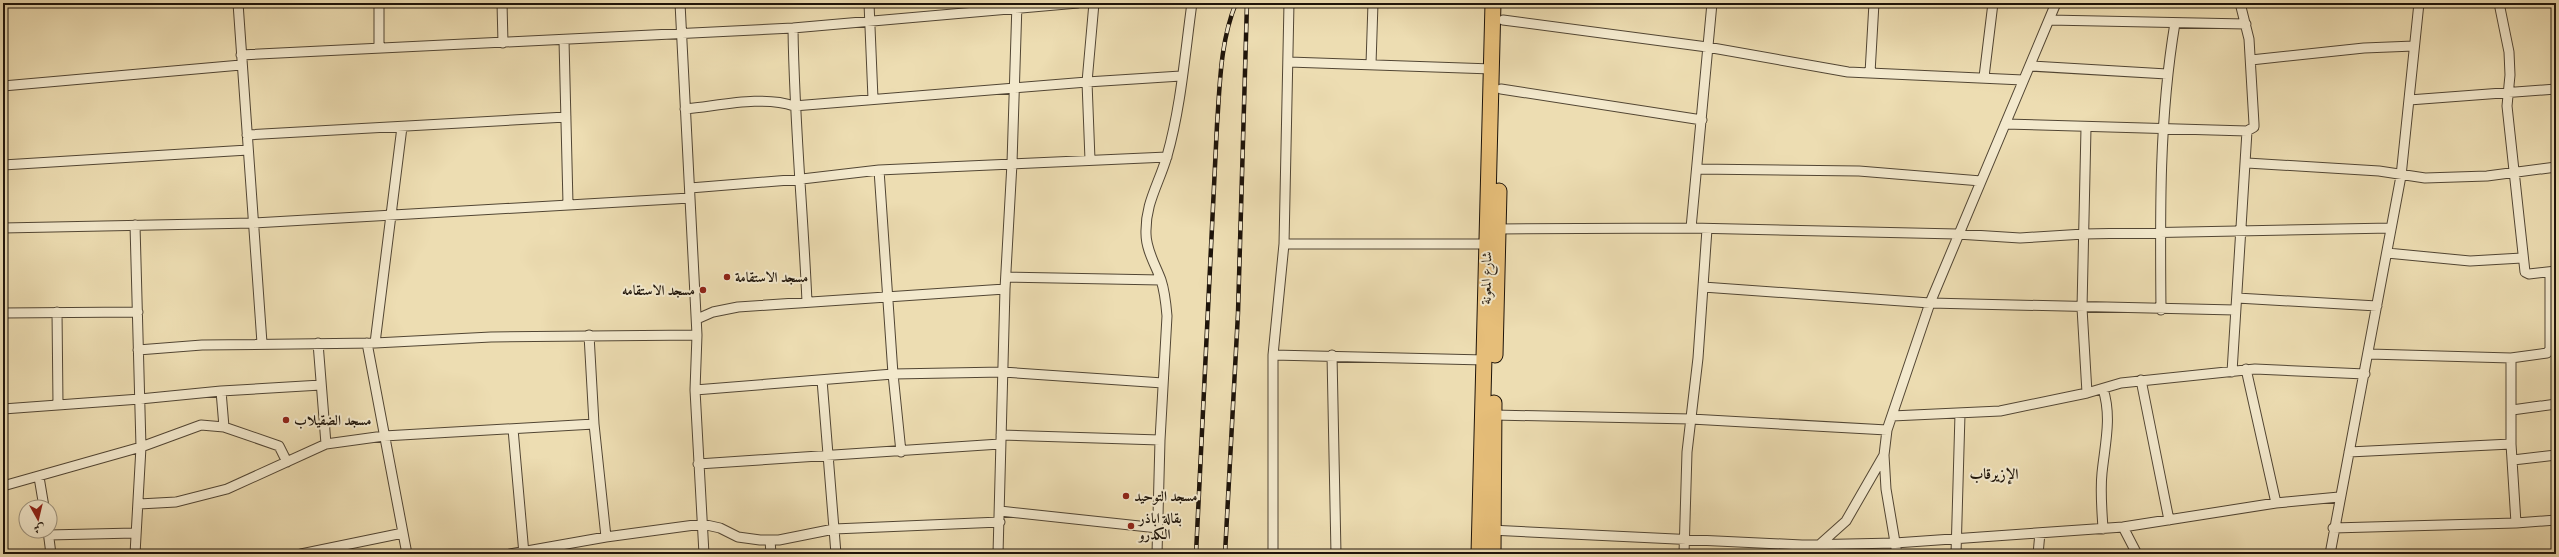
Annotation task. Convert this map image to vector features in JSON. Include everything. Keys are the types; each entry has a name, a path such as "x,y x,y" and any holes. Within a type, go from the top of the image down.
{"highway":[{"name":"شارع المعونة","path":"1493,3 1486,244 1485,360 1487,530 1493,554"},
{"name":"شارع المعونة","path":"1479,554 1487,530 1494,415 1503,3"}],"street":[{"path":"238,3 240,55 262,343"},
{"path":"379,3 379,48"},
{"path":"502,3 503,43"},
{"path":"680,3 697,319 695,390 704,554"},
{"path":"869,3 873,99"},
{"path":"240,55 564,40 682,32 793,28 869,23 1017,5 1078,3"},
{"path":"1090,160 1087,82 1094,3"},
{"path":"1157,554 1160,440 1167,316 1161,280 1146,237 1146,224 1153,190 1167,157 1192,3"},
{"path":"1273,554 1273,355 1284,244 1289,62 1289,3"},
{"path":"1371,64 1373,3"},
{"path":"1691,228 1712,3"},
{"path":"1870,73 1874,3"},
{"path":"1984,77 1992,3"},
{"path":"1897,554 1887,502 1884,455 1887,430 1930,303 1957,234 2056,3"},
{"path":"2005,124 2086,128 2247,131 2254,127 2251,60 2246,24 2240,3"},
{"path":"2330,554 2333,528 2369,354 2401,176 2419,3"},
{"path":"2369,354 2511,358 2549,352 2553,319 2553,271 2526,274 2522,258 2507,106 2509,52 2499,3"},
{"path":"998,554 1005,289 1012,163 1017,5"},
{"path":"1503,20 1707,47 1821,68 1870,73 1984,77 2023,80"},
{"path":"2049,20 2246,24"},
{"path":"2161,310 2160,232 2163,130 2167,74 2175,23"},
{"path":"793,28 794,106 802,179 807,302"},
{"path":"564,40 568,204"},
{"path":"2251,60 2364,48 2414,46"},
{"path":"1289,62 1492,69"},
{"path":"3,86 241,65"},
{"path":"2030,66 2167,74"},
{"path":"685,109 747,103 776,102 794,106 1087,82 1181,76"},
{"path":"1501,89 1702,120"},
{"path":"2409,100 2556,89"},
{"path":"247,135 566,117"},
{"path":"402,127 391,216 371,343 384,436 407,554"},
{"path":"2086,128 2082,308 2087,393"},
{"path":"2232,372 2243,185 2247,163 2247,131"},
{"path":"3,165 248,150"},
{"path":"690,188 802,179 879,170 1167,157"},
{"path":"2247,163 2372,171 2401,176 2446,178 2513,173 2556,167"},
{"path":"1697,169 1859,171 1981,181"},
{"path":"879,170 893,374 901,452"},
{"path":"3,228 253,223 690,198"},
{"path":"135,225 141,447 139,504 135,532 135,554"},
{"path":"1498,229 1691,228 1707,230 1957,234 2020,238 2084,234 2391,228"},
{"path":"1684,554 1687,465 1707,230"},
{"path":"1284,244 1486,244"},
{"path":"2387,253 2470,261 2522,258"},
{"path":"1006,277 1161,280"},
{"path":"1703,287 1930,303 2161,310 2235,310"},
{"path":"697,319 714,312 738,307 1005,289"},
{"path":"2237,298 2377,306"},
{"path":"3,312 138,312"},
{"path":"57,312 58,404"},
{"path":"589,335 594,424 606,537"},
{"path":"138,350 262,343 371,343 491,337 697,335"},
{"path":"318,343 320,385 326,444"},
{"path":"1273,355 1332,355 1485,360"},
{"path":"1332,355 1336,554"},
{"path":"2511,358 2511,444 2516,523"},
{"path":"1892,416 1960,414 2000,410 2087,393 2141,380 2246,370 2365,374"},
{"path":"2246,370 2276,503"},
{"path":"695,390 893,374 1003,372 1163,383"},
{"path":"822,380 836,554"},
{"path":"2141,380 2169,520"},
{"path":"3,409 58,404 140,400 221,391 320,385"},
{"path":"2103,388 2107,401 2108,425 2101,487 2103,528"},
{"path":"221,391 224,427"},
{"path":"2512,410 2556,404"},
{"path":"1956,554 1960,414"},
{"path":"1494,415 1691,419 1887,430"},
{"path":"139,504 176,502 203,497 227,489 326,444 384,436 594,424"},
{"path":"3,486 141,447 201,425 224,427 279,446 287,462"},
{"path":"513,429 524,553"},
{"path":"698,464 901,452 1000,439 1160,440"},
{"path":"2349,452 2511,444"},
{"path":"1818,550 1846,520 1884,455"},
{"path":"2513,460 2556,455"},
{"path":"39,477 43,499"},
{"path":"1487,530 1685,538 1818,550 1956,538 2040,534 2123,527 2276,503 2339,497"},
{"path":"1000,511 1158,528"},
{"path":"2333,528 2516,523 2556,520"},
{"path":"510,554 524,553 606,537 702,524 720,528 738,537 770,540 834,529 1000,522"},
{"path":"2123,527 2137,554"},
{"path":"58,533 135,532"},
{"path":"301,554 314,553 403,534"},
{"path":"2038,554 2040,534"},
{"path":"49,539 51,554"},
{"path":"770,540 772,554"}],"railway":[{"path":"1196,554 1219,94 1224,48 1236,3"},
{"path":"1225,554 1238,313 1247,3"}],"place":[{"name":"مسجد الاستقامة","path":"727,277"},
{"name":"مسجد الاستقامه","path":"703,290"},
{"name":"مسجد الضقيلاب","path":"286,420"},
{"name":"مسجد التوحيد","path":"1126,496"},
{"name":"بقالة اباذر الكدرو","path":"1131,526"}],"district":[{"name":"الإزيرقاب","path":"1994,474"}]}
